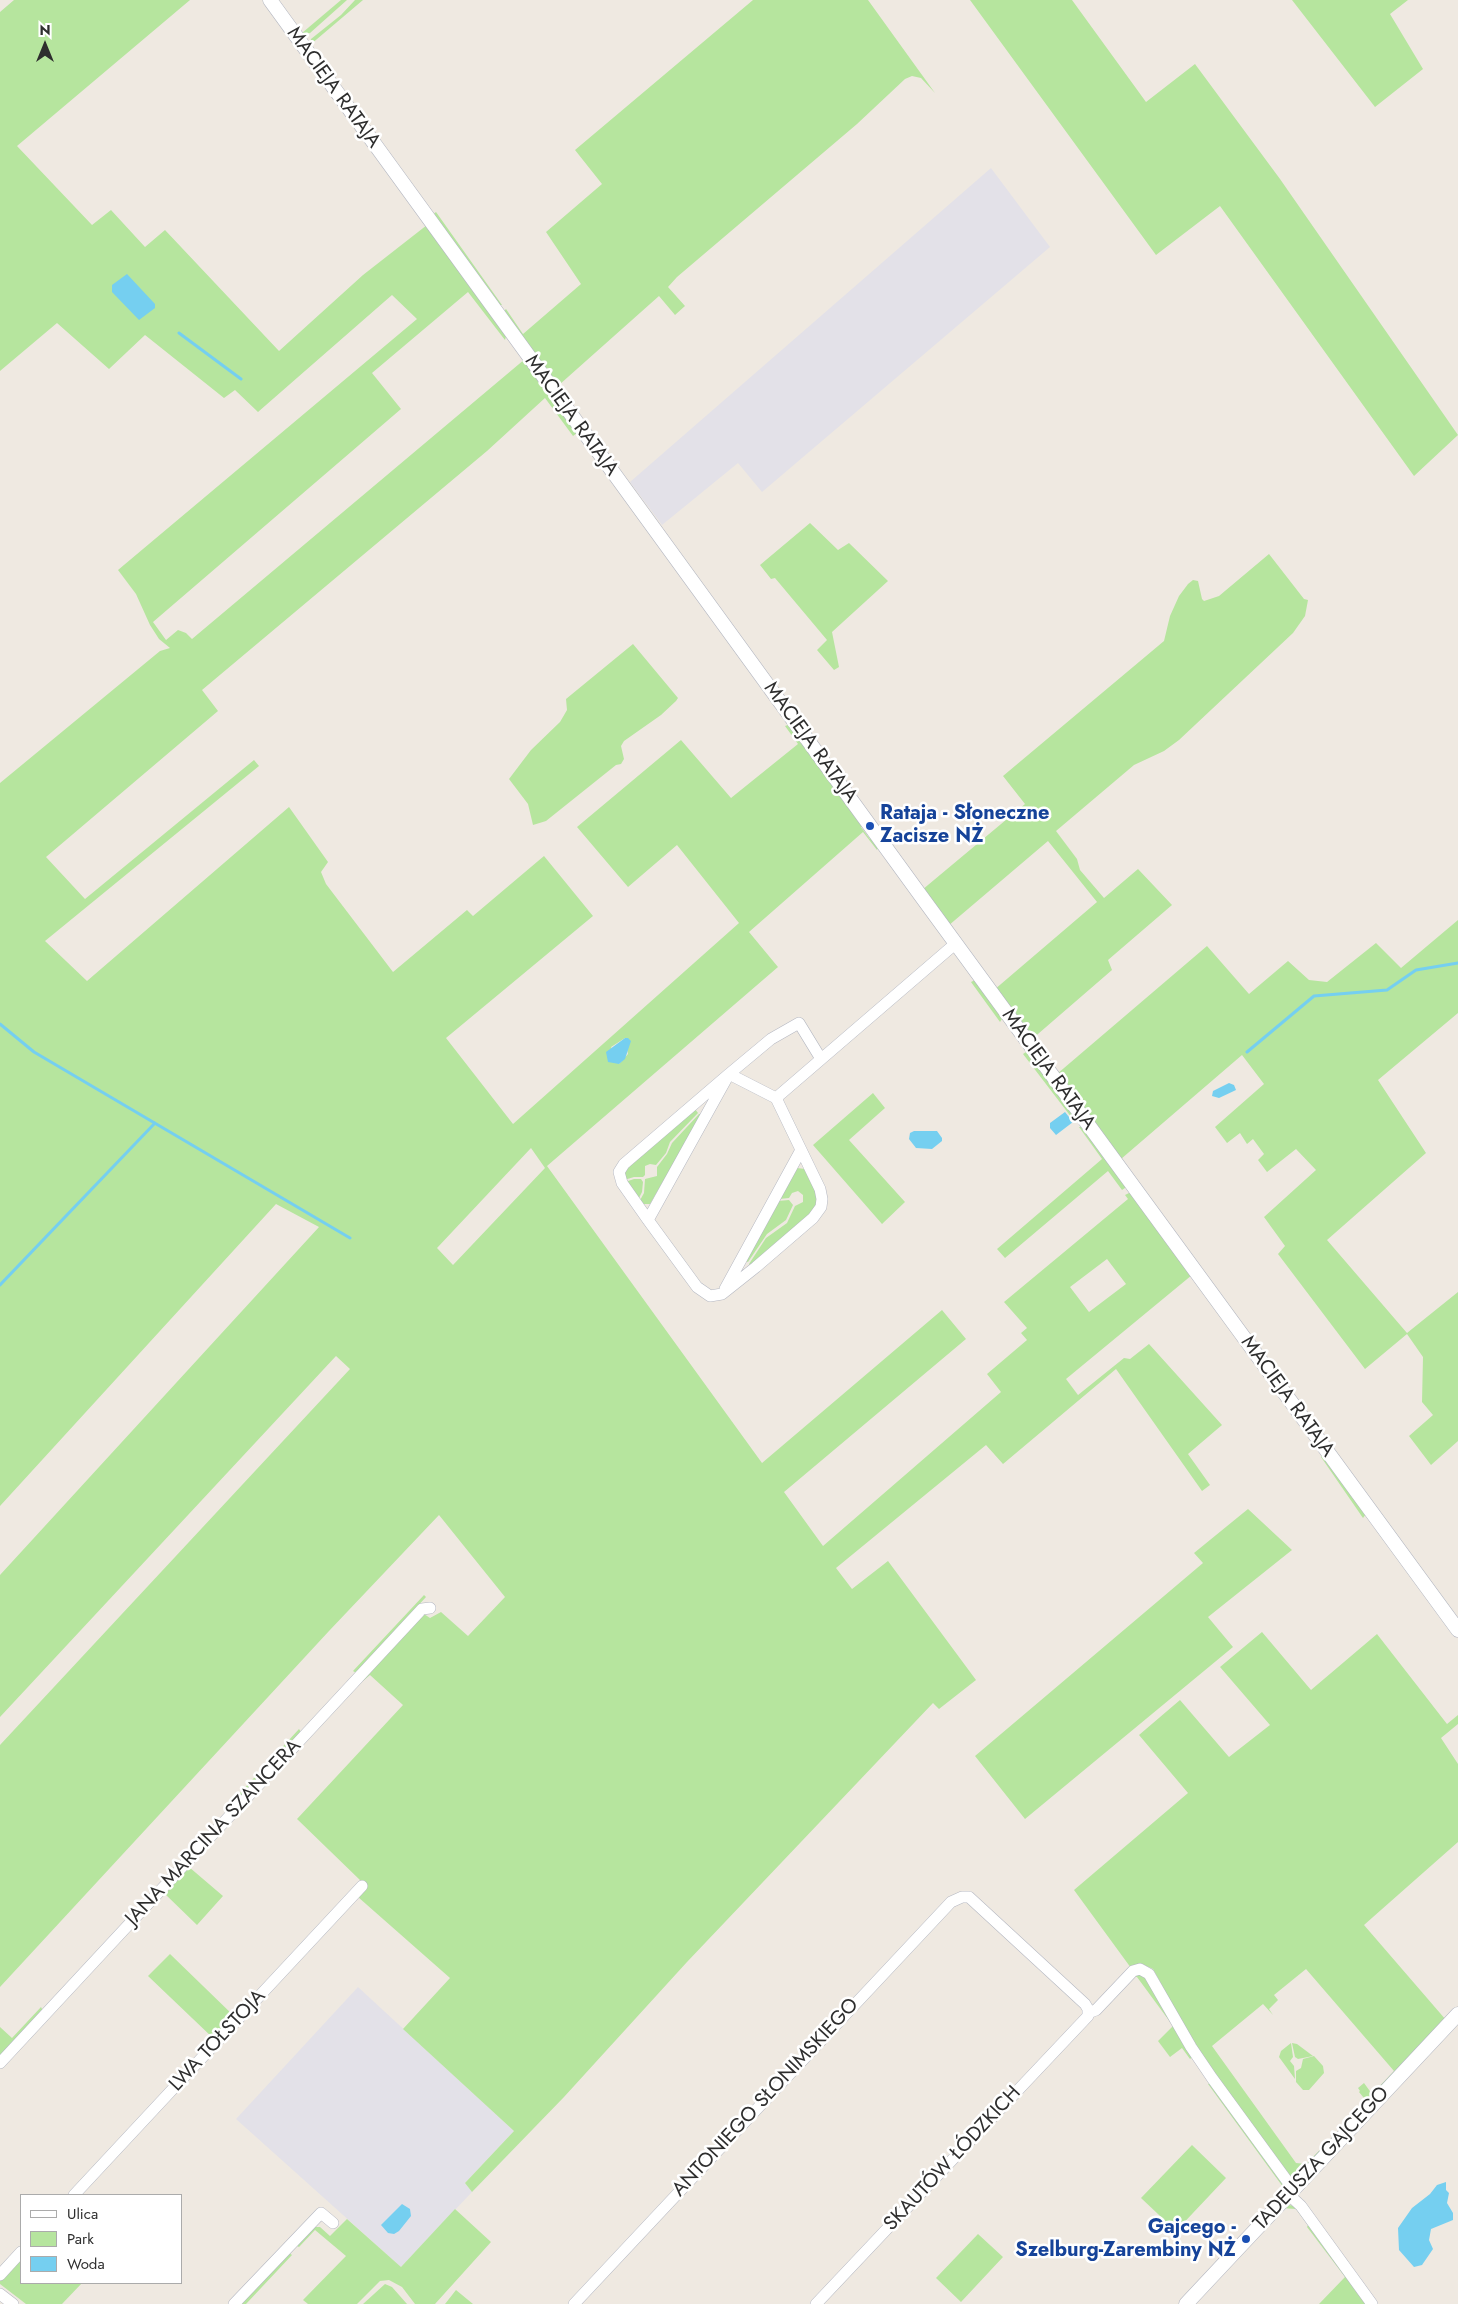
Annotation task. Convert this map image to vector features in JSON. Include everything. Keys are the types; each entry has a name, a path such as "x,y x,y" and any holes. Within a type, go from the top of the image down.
{"street":[{"name":"MACIEJA RATAJA","path":"270,0 956,944 1458,1630"},
{"path":"776,1098 956,944"},
{"path":"729,1074 776,1098 822,1194 822,1204 818,1212 756,1267 722,1294 710,1296 700,1290 622,1184 619,1175 621,1168 729,1074 771,1039 799,1023 821,1059"},
{"path":"648,1220 729,1074"},
{"path":"722,1294 801,1150"},
{"name":"JANA MARCINA SZANCERA","path":"0,2063 415,1616 422,1609 430,1608"},
{"name":"LWA TOŁSTOJA","path":"75,2194 362,1886"},
{"name":"ANTONIEGO SŁONIMSKIEGO","path":"574,2304 951,1902 962,1897 969,1897 975,1901 1085,2004 1088,2013"},
{"name":"SKAUTÓW ŁÓDZKICH","path":"816,2304 1086,2020 1088,2013 1096,2010 1130,1973 1142,1970 1151,1976 1191,2047 1291,2191"},
{"name":"TADEUSZA GAJCEGO","path":"1186,2304 1458,2014"},
{"path":"1291,2191 1372,2304"},
{"path":"234,2304 321,2213 333,2224"},
{"path":"0,2275 20,2253"},
{"path":"0,2294 13,2304"}],"shaded area":[{"path":"991,168 1050,247 762,492 738,463 662,525 630,482"},
{"path":"358,1987 514,2131 465,2183 472,2192 401,2267 236,2119"}],"green space":[{"path":"14,0 190,0 17,146 92,225 111,210 145,247 165,230 279,351 363,275 427,225 507,333 505,340 468,292 372,373 401,409 153,622 166,640 178,630 186,633 192,639 525,359 577,433 573,436 545,398 487,451 202,690 218,711 46,857 85,899 254,760 259,766 45,941 87,981 289,807 328,862 321,872 326,884 393,972 467,910 473,916 544,856 593,916 446,1038 513,1124 739,923 677,845 628,887 577,827 681,740 731,798 798,744 785,726 791,724 863,825 861,827 870,839 872,837 879,846 877,850 863,832 749,932 778,967 547,1166 762,1463 942,1310 966,1339 784,1492 823,1546 1001,1392 987,1374 1027,1340 1021,1333 1027,1328 1004,1302 1128,1199 1125,1195 1131,1193 1192,1275 1066,1379 1078,1395 1124,1358 1130,1359 1149,1344 1222,1425 1188,1454 1210,1485 1202,1491 1116,1369 1003,1464 986,1445 836,1568 852,1589 888,1561 976,1680 939,1709 933,1703 687,1962 564,2097 472,2192 465,2183 514,2131 403,2029 450,1978 358,1897 361,1881 297,1819 403,1705 370,1675 363,1681 362,1677 424,1614 430,1618 441,1612 468,1636 505,1597 439,1515 329,1631 0,1987 0,1745 350,1369 336,1356 0,1717 0,1575 319,1227 276,1204 0,1506 0,783 160,651 170,648 159,639 150,625 136,594 118,570 417,319 392,295 258,412 235,390 224,398 145,335 109,369 57,323 0,371 0,12","holes":["625,1038 628,1054 619,1064 611,1047","531,1148 545,1168 453,1265 437,1248","1107,1259 1126,1284 1089,1312 1070,1287"]},
{"path":"341,0 347,0 310,33 306,34 299,33 302,33"},
{"path":"355,0 363,0 310,45 311,39 341,15"},
{"path":"753,0 868,0 935,93 921,78 912,76 905,79 857,124 677,277 668,287 685,306 675,315 659,296 559,385 570,401 568,402 504,311 506,309 523,334 581,284 546,232 602,184 575,150"},
{"path":"970,0 1072,0 1146,102 1195,64 1280,179 1458,435 1414,476 1220,206 1156,255"},
{"path":"1292,0 1408,0 1390,14 1423,69 1375,107"},
{"path":"436,212 502,305 499,305 431,216"},
{"path":"810,523 838,550 849,543 888,581 832,632 839,667 834,670 817,650 827,640 775,578 771,579 760,565"},
{"path":"1269,554 1304,599 1308,600 1305,616 1293,633 1179,740 1164,751 1134,765 1056,831 1077,859 1080,870 1104,898 1138,869 1172,905 1108,960 1112,970 1031,1040 994,990 1097,902 1048,841 948,926 922,890 1025,804 1003,776 1164,641 1170,616 1179,596 1188,584 1193,580 1198,581 1204,601 1219,596"},
{"path":"633,644 678,698 661,715 624,741 621,746 624,759 621,764 616,765 546,821 533,825 528,804 509,779 531,750 560,722 567,710 566,699"},
{"path":"1458,920 1458,1013 1378,1080 1426,1153 1327,1240 1407,1333 1458,1292 1458,1441 1431,1465 1409,1436 1433,1415 1422,1402 1423,1357 1407,1334 1365,1369 1278,1254 1285,1246 1264,1217 1316,1170 1296,1149 1267,1172 1258,1160 1264,1154 1253,1139 1247,1144 1240,1133 1227,1143 1215,1127 1264,1084 1242,1055 1121,1159 1057,1074 1207,946 1249,994 1288,961 1309,980 1327,982 1376,943 1401,968"},
{"path":"975,980 1003,1017 1000,1022 971,982"},
{"path":"1029,1050 1077,1120 1075,1122 1023,1054"},
{"path":"873,1093 885,1108 849,1140 905,1202 882,1224 813,1145"},
{"path":"695,1109 698,1113 670,1142 666,1153 656,1165 650,1164 645,1166 645,1175 643,1177 624,1180 624,1171"},
{"path":"699,1114 702,1114 650,1204 642,1204 639,1202 644,1193 645,1179 657,1176 657,1167 667,1154 672,1143"},
{"path":"1079,1127 1085,1127 1128,1186 1122,1190 1108,1171 1005,1258 997,1249 1102,1159"},
{"path":"797,1168 805,1169 818,1194 816,1209 750,1267 749,1264 766,1238 787,1223 795,1206 803,1202 803,1195 798,1191 792,1193 789,1198 779,1199"},
{"path":"641,1179 643,1182 642,1192 638,1200 625,1182"},
{"path":"789,1200 793,1205 786,1220 767,1234 748,1262 744,1261 778,1201"},
{"path":"1323,1454 1366,1514 1363,1518 1321,1457"},
{"path":"1248,1509 1292,1550 1208,1617 1233,1647 1025,1819 975,1756 1203,1563 1194,1553"},
{"path":"424,1595 426,1597 356,1673 353,1671"},
{"path":"1262,1632 1311,1690 1377,1634 1447,1724 1458,1715 1458,1724 1441,1738 1458,1764 1458,1842 1364,1925 1446,2020 1368,2103 1358,2088 1364,2083 1372,2094 1394,2071 1306,1969 1274,1995 1278,2000 1269,2009 1273,2015 1263,2004 1212,2046 1296,2163 1306,2164 1360,2109 1294,2181 1201,2057 1153,1969 1144,1965 1131,1968 1074,1890 1188,1793 1139,1735 1180,1700 1229,1757 1270,1725 1220,1667"},
{"path":"299,1729 301,1732 232,1806 230,1804"},
{"path":"189,1867 223,1896 197,1925 165,1894"},
{"path":"170,1954 235,2017 214,2039 148,1976"},
{"path":"1136,1973 1146,1977 1193,2056 1190,2059 1182,2048 1170,2057 1158,2041 1173,2026 1137,1977 1130,1976"},
{"path":"41,2007 43,2011 0,2057 0,2027 12,2038"},
{"path":"1291,2043 1293,2057 1290,2061 1294,2066 1295,2079 1279,2057 1281,2051"},
{"path":"1292,2043 1297,2044 1313,2056 1298,2059 1295,2057"},
{"path":"1314,2056 1323,2066 1324,2073 1309,2090 1303,2090 1296,2082 1296,2071 1301,2068 1303,2059"},
{"path":"1211,2083 1285,2186 1285,2190 1271,2207 1268,2205 1283,2187 1208,2084"},
{"path":"1192,2145 1226,2178 1176,2231 1141,2198"},
{"path":"1289,2205 1295,2206 1367,2304 1319,2304 1345,2277 1307,2227 1308,2225 1296,2209 1281,2208"},
{"path":"455,2209 491,2242 435,2304 415,2304 402,2287 389,2280 380,2281 357,2304 308,2304 303,2300 346,2256 315,2230 299,2247 295,2245 313,2227 320,2227 330,2236 347,2219 401,2267"},
{"path":"978,2234 1003,2257 961,2302 936,2278"},
{"path":"288,2252 292,2255 246,2304 239,2304"},
{"path":"20,2257 20,2284 81,2284 62,2304 26,2304 0,2284 0,2280"},
{"path":"385,2284 392,2287 407,2304 363,2304"},
{"path":"456,2290 473,2304 445,2304"}],"water":[{"path":"127,274 155,304 155,308 139,320 112,292 112,285"},
{"path":"625,1038 631,1041 625,1059 619,1064 608,1062 606,1052"},
{"path":"1229,1083 1234,1085 1236,1090 1219,1098 1212,1096 1213,1091"},
{"path":"1065,1112 1073,1122 1056,1135 1050,1128 1050,1123"},
{"path":"914,1131 937,1131 942,1141 932,1149 916,1148 909,1139 910,1133"},
{"path":"1446,2182 1446,2190 1449,2193 1447,2203 1453,2213 1453,2220 1431,2229 1429,2240 1433,2249 1422,2265 1414,2267 1399,2250 1398,2228 1412,2208 1430,2194 1437,2185"},
{"path":"402,2204 410,2209 411,2216 399,2231 394,2234 388,2233 381,2225"}],"waterway":[{"path":"179,333 241,379"},
{"path":"1247,1052 1314,996 1387,990 1416,970 1458,963"},
{"path":"0,1024 34,1052 350,1238"},
{"path":"0,1285 155,1123"}],"place":[{"name":"Rataja - Słoneczne Zacisze NŻ","path":"870,826"},
{"name":"Gajcego - Szelburg-Zarembiny NŻ","path":"1246,2239"}]}
